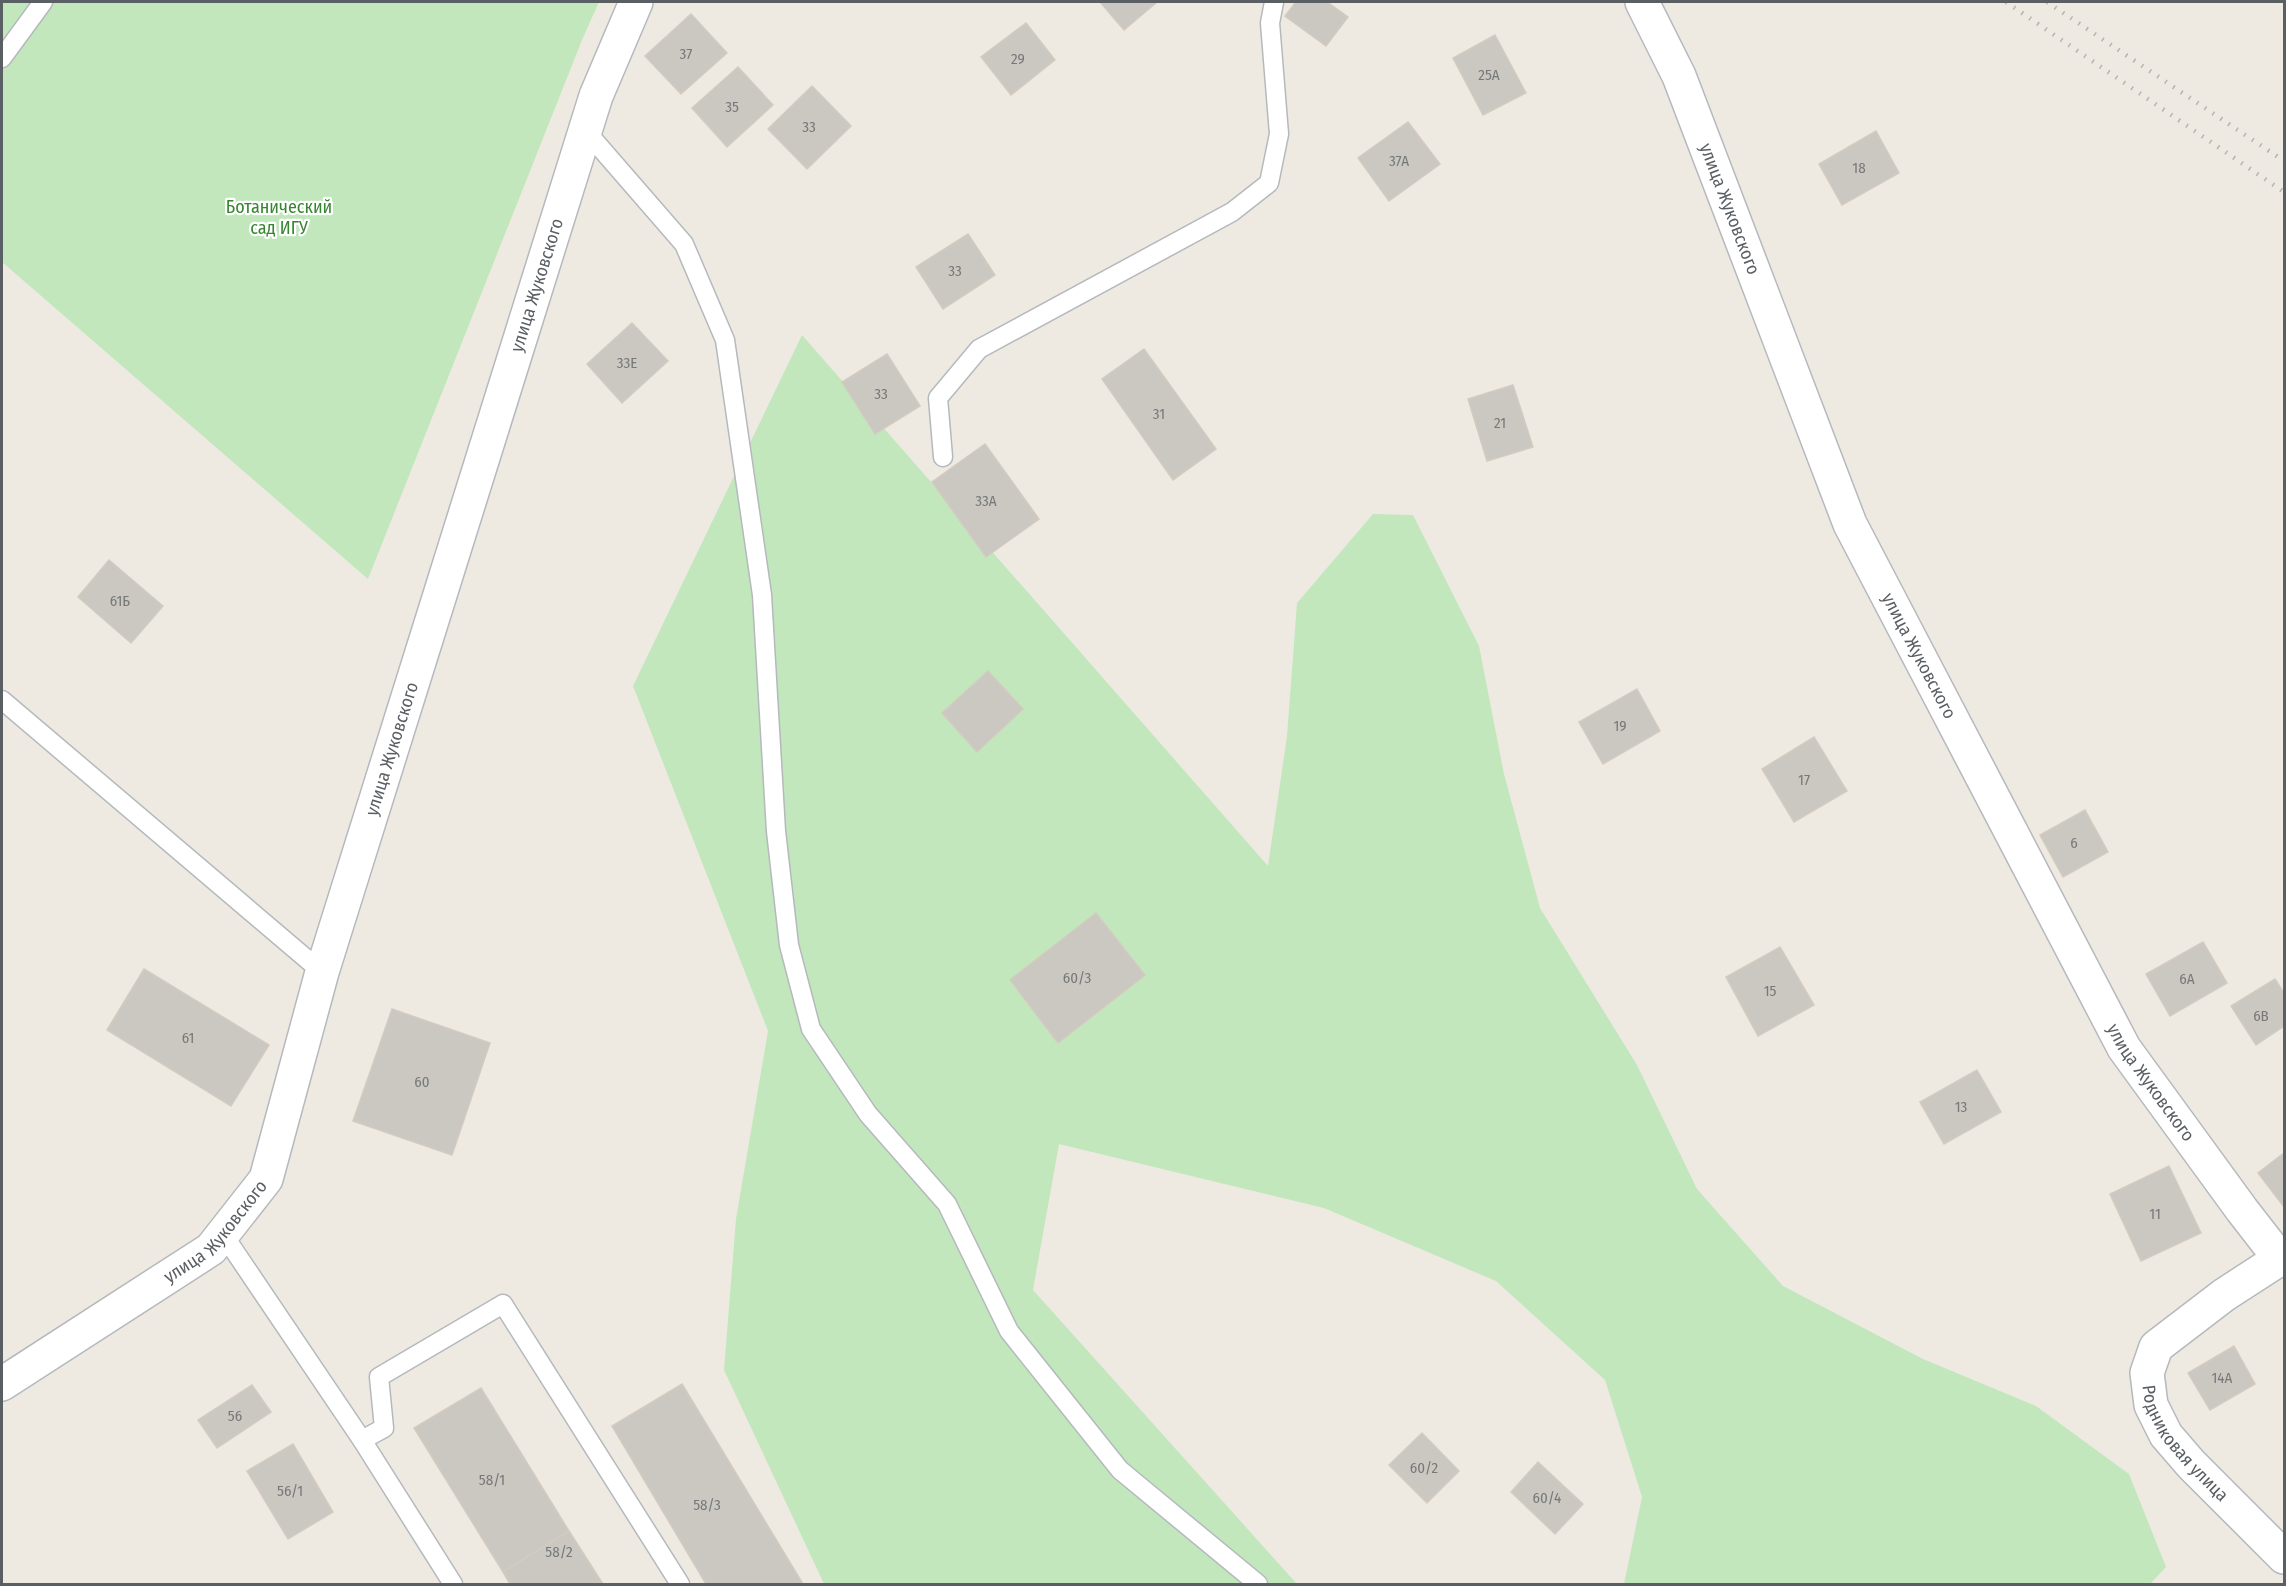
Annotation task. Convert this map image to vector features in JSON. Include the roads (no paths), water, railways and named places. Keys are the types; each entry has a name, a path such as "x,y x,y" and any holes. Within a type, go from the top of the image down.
{"street":[{"name":"улица Жуковского","path":"2,1384 212,1249 266,1179 322,972 585,130 596,96 636,2"},
{"name":"улица Жуковского","path":"1642,2 1679,76 1850,524 2124,1048 2242,1210 2282,1258"},
{"name":"Родниковая улица","path":"2282,1258 2224,1295 2156,1347 2147,1373 2151,1406 2166,1435 2191,1464 2284,1557"}],"lane":[{"path":"2,58 43,2"},
{"path":"943,457 938,398 979,349 1232,212 1269,183 1280,134 1270,23 1274,2"},
{"path":"585,130 684,244 725,340 762,595 776,831 789,945 811,1029 868,1114 947,1204 1009,1331 1120,1470 1258,1584"},
{"path":"2,700 322,972"},
{"path":"223,1234 362,1440 453,1584"},
{"path":"362,1440 384,1428 379,1377 503,1304 680,1584"}],"railway":[{"path":"2006,2 2284,192"},
{"path":"2047,2 2284,161"}],"park label":[{"name":"Ботанический сад ИГУ","path":"279,217"}]}
